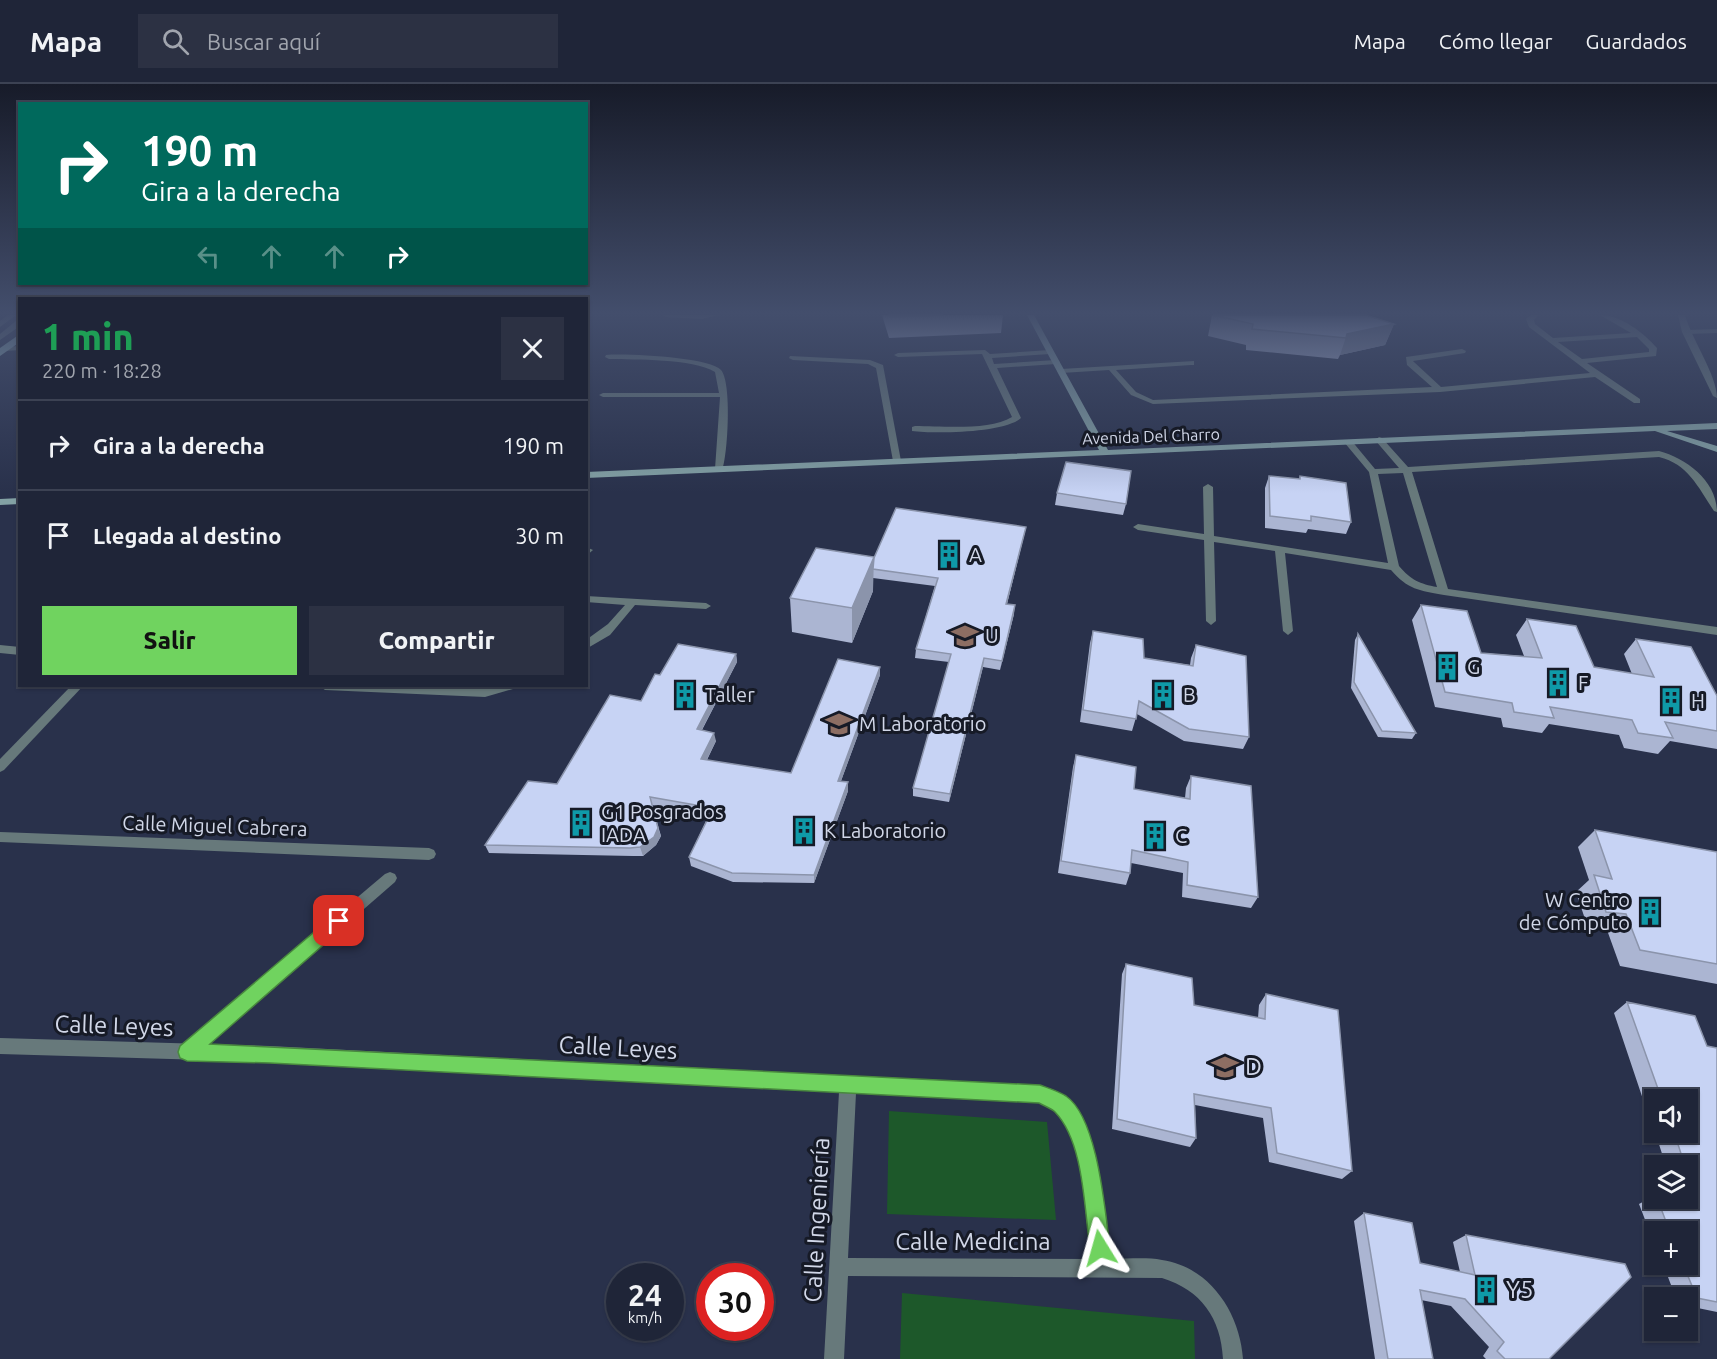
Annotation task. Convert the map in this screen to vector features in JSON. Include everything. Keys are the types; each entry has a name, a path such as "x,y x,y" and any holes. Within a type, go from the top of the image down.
{"street":[{"path":"719,469 724,395 720,374"},
{"path":"881,374 897,461"},
{"path":"915,429 995,425 1015,420 1017,418 1015,412 998,374"},
{"path":"1063,374 1105,453"},
{"path":"1116,374 1131,393 1143,400 1153,402 1345,396 1440,390 1597,375 1637,401"},
{"path":"1423,374 1440,390"},
{"path":"1707,374 1717,396"},
{"path":"603,395 724,395"},
{"name":"Avenida Del Charro","path":"588,476 1717,426"},
{"path":"1647,428 1717,449"},
{"path":"1379,440 1407,471 1444,592"},
{"path":"1348,442 1373,472 1394,567 1405,580 1423,588 1444,592 1717,631"},
{"path":"1373,472 1517,461 1659,454 1685,462 1717,509"},
{"path":"1208,487 1211,621"},
{"path":"0,502 18,501"},
{"path":"1138,527 1394,567"},
{"path":"1280,549 1288,631"},
{"path":"588,599 706,606"},
{"path":"588,644 612,628 632,602"},
{"path":"0,649 18,651"},
{"path":"0,767 76,687"},
{"path":"348,687 485,693 506,687"},
{"name":"Calle Miguel Cabrera","path":"0,837 429,854"},
{"path":"187,1052 390,878"},
{"name":"Calle Leyes","path":"0,1046 270,1054 1040,1094 1060,1104 1072,1119 1086,1159 1103,1267"},
{"name":"Calle Ingeniería","path":"834,1359 848,1084"},
{"name":"Calle Medicina","path":"838,1267 1162,1269 1185,1275 1213,1298 1222,1317 1233,1359"}],"green space":[{"path":"889,1111 1047,1122 1056,1220 887,1214"},
{"path":"902,1293 1194,1321 1195,1359 900,1359"}],"building":[{"path":"1066,462 1131,471 1126,504 1057,493"},
{"path":"1269,476 1300,479 1300,476 1346,483 1351,522 1311,516 1311,521 1270,516"},
{"path":"896,508 1026,527 1006,604 1015,605 1002,661 984,658 950,794 913,788 951,654 916,649 938,578 873,569 874,558"},
{"path":"816,548 874,557 852,608 790,598"},
{"path":"1421,605 1467,611 1481,653 1542,658 1527,619 1576,626 1594,667 1654,677 1636,639 1691,647 1717,696 1717,731 1665,722 1673,738 1638,733 1632,720 1550,707 1554,718 1514,712 1512,703 1445,692"},
{"name":"B","path":"1093,631 1143,639 1144,658 1193,666 1196,645 1246,656 1249,737 1189,729 1139,701 1136,719 1083,710"},
{"path":"1358,634 1416,733 1382,731 1354,682"},
{"path":"678,644 736,654 697,729 714,733 701,759 791,773 838,659 880,667 838,781 848,782 814,875 732,873 689,857 713,808 650,797 658,828 654,837 640,847 485,845 528,781 557,784 610,695 641,701 655,674 660,675"},
{"name":"C","path":"1076,755 1136,767 1134,789 1190,799 1191,776 1251,786 1258,897 1187,885 1188,862 1132,850 1130,873 1061,861"},
{"name":"W Centro de Cómputo","path":"1595,830 1717,852 1717,964 1640,950 1626,914 1606,912 1594,875 1612,879"},
{"name":"D","path":"1126,964 1192,978 1194,1005 1265,1019 1266,994 1338,1010 1352,1171 1277,1153 1271,1108 1194,1094 1196,1138 1117,1119"},
{"path":"1627,1002 1695,1016 1707,1046 1717,1048 1717,1302 1698,1298 1698,1287 1692,1287 1688,1275 1698,1275 1698,1221 1666,1221 1661,1209 1698,1209 1698,1155 1681,1155 1678,1143 1698,1143 1698,1089 1658,1089"},
{"name":"Y5","path":"1364,1213 1412,1223 1420,1263 1475,1275 1466,1235 1625,1264 1631,1277 1549,1359 1505,1359 1497,1351 1504,1342 1465,1299 1420,1290 1433,1359 1388,1359"}],"place":[{"name":"A","path":"949,555"},
{"name":"U","path":"965,636"},
{"name":"G","path":"1447,667"},
{"name":"F","path":"1558,683"},
{"name":"Taller","path":"685,695"},
{"name":"B","path":"1163,695"},
{"name":"H","path":"1671,701"},
{"name":"M Laboratorio","path":"839,724"},
{"name":"G1 Posgrados IADA","path":"581,823"},
{"name":"K Laboratorio","path":"804,831"},
{"name":"C","path":"1155,836"},
{"name":"W Centro de Cómputo","path":"1650,912"},
{"name":"D","path":"1225,1067"},
{"name":"Y5","path":"1486,1290"}],"route":[{"path":"339,921 187,1052 270,1054 1040,1094 1060,1104 1072,1119 1081,1139 1089,1169 1100,1248"}]}
